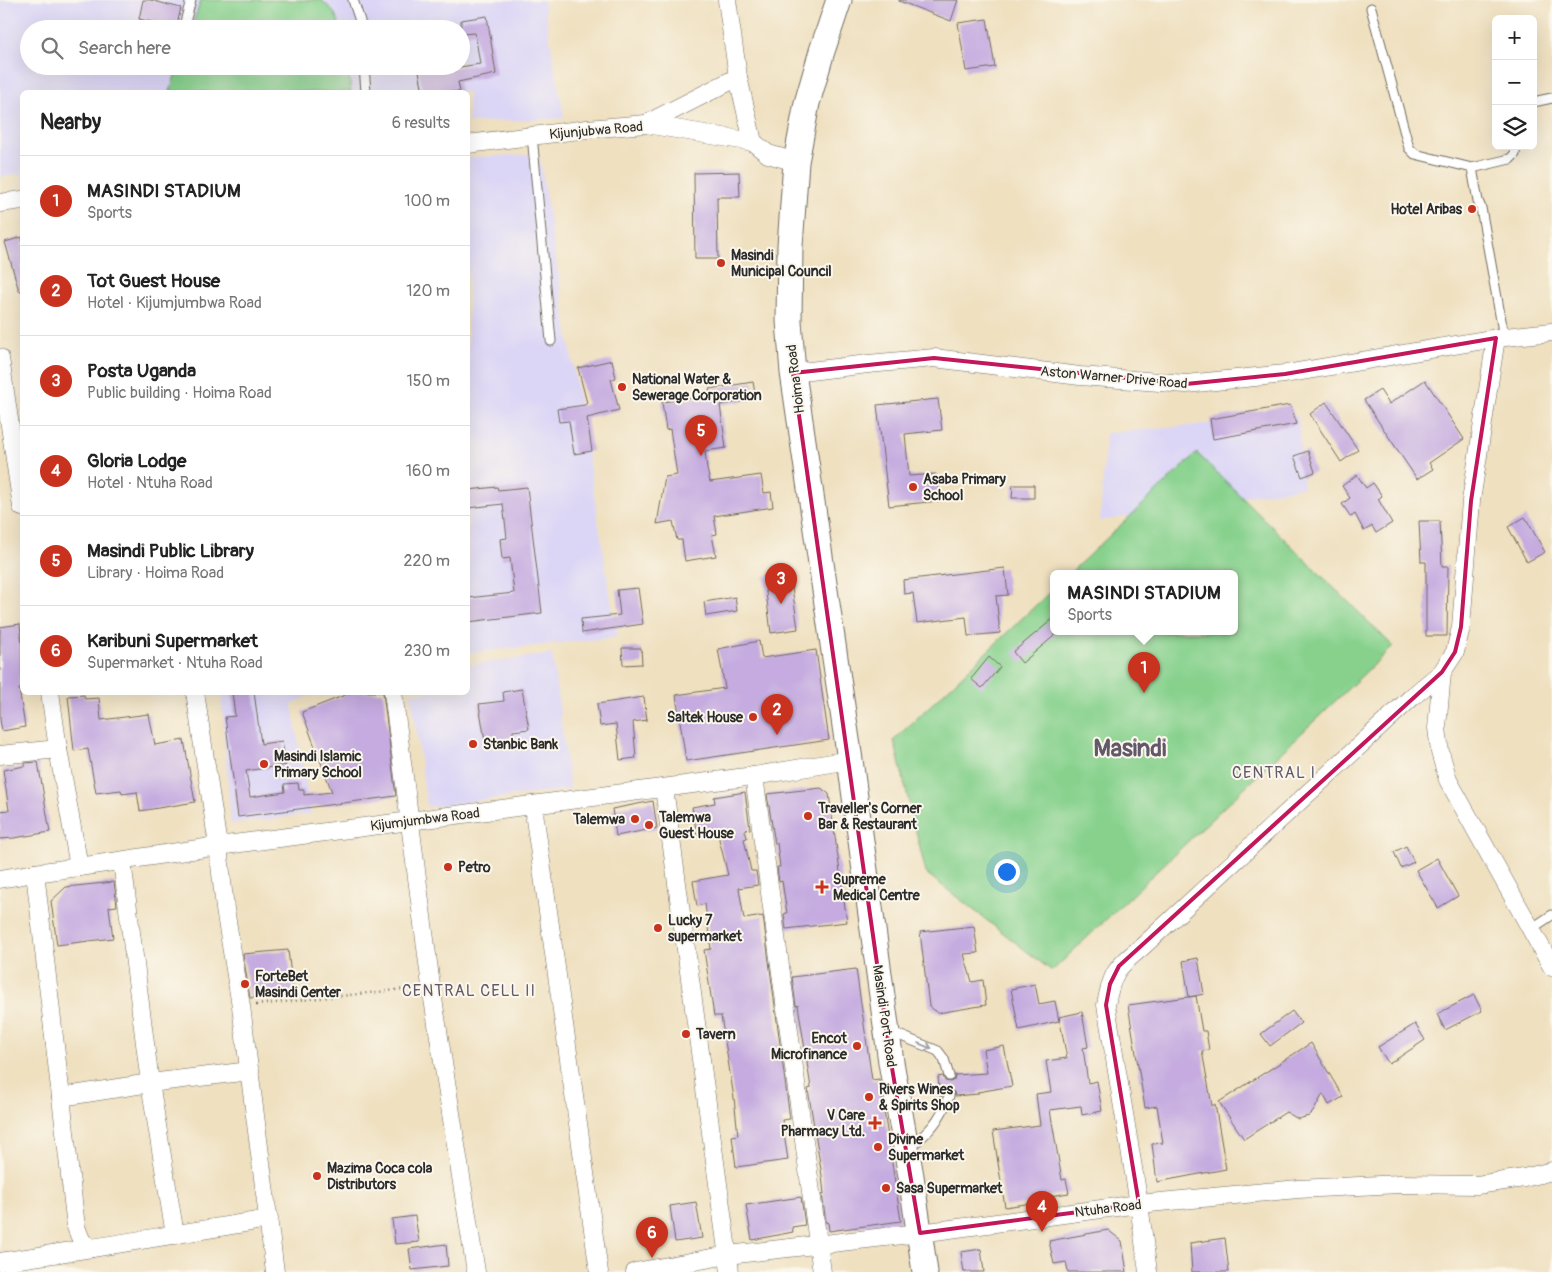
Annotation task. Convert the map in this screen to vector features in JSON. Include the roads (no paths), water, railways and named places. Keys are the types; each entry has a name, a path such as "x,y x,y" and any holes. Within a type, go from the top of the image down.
{"main road":[{"name":"Hoima Road","path":"839,0 807,103 796,162 790,246 789,321 793,373 850,760"},
{"name":"Masindi Port Road","path":"850,760 887,1030 925,1272"}],"street":[{"path":"727,0 738,77 753,142 768,154 796,162"},
{"path":"646,124 738,77"},
{"name":"Kijunjubwa Road","path":"470,144 646,124 753,142"},
{"path":"0,203 20,200"},
{"name":"Aston Warner Drive Road","path":"793,373 934,358 1080,376 1186,384 1285,374 1500,337 1552,332"},
{"path":"1148,1272 1139,1204 1106,1005 1110,984 1119,966 1142,947 1412,697 1442,672 1455,652 1461,627 1471,501 1500,337"},
{"path":"0,358 20,493"},
{"path":"1442,672 1437,728 1440,752 1448,780 1552,967"},
{"path":"50,695 79,867"},
{"path":"195,695 250,1071 275,1272"},
{"path":"393,695 431,986 476,1272"},
{"path":"0,755 58,749"},
{"name":"Kijumjumbwa Road","path":"0,879 35,872 218,846 754,776 850,760"},
{"path":"754,776 822,1272"},
{"path":"664,788 729,1264"},
{"path":"533,805 599,1272"},
{"path":"122,861 150,1083 175,1235"},
{"path":"35,872 76,1227 82,1242 92,1248"},
{"path":"61,1097 150,1083 250,1071"},
{"name":"Ntuha Road","path":"635,1272 729,1264 818,1244 920,1233 1139,1204 1298,1189 1400,1184 1478,1185 1524,1178 1552,1171"},
{"path":"0,1262 268,1219"}],"lane":[{"path":"185,20 190,0"},
{"path":"353,0 360,20"},
{"path":"1371,8 1409,148 1415,154 1472,168 1510,160 1516,150"},
{"path":"365,75 366,90"},
{"path":"1537,101 1552,98"},
{"path":"532,136 550,341"},
{"path":"1472,168 1481,208 1500,337"},
{"path":"1531,929 1552,915"},
{"path":"887,1030 938,1051 944,1059 948,1076"},
{"path":"906,1150 928,1133 943,1114 949,1096"}],"place":[{"name":"Hotel Aribas","path":"1472,209"},
{"name":"Masindi Municipal Council","path":"721,263"},
{"name":"National Water & Sewerage Corporation","path":"622,387"},
{"name":"Masindi Public Library","path":"701,456"},
{"name":"Asaba Primary School","path":"913,487"},
{"name":"Posta Uganda","path":"781,604"},
{"name":"MASINDI STADIUM","path":"1144,693"},
{"name":"Saltek House","path":"753,717"},
{"name":"Tot Guest House","path":"777,735"},
{"name":"Stanbic Bank","path":"473,744"},
{"name":"Masindi Islamic Primary School","path":"264,764"},
{"name":"Traveller's Corner Bar & Restaurant","path":"808,816"},
{"name":"Talemwa","path":"635,819"},
{"name":"Talemwa Guest House","path":"649,825"},
{"name":"Petro","path":"448,867"},
{"name":"Supreme Medical Centre","path":"822,887"},
{"name":"Lucky 7 supermarket","path":"658,928"},
{"name":"ForteBet Masindi Center","path":"245,984"},
{"name":"Tavern","path":"686,1034"},
{"name":"Encot Microfinance","path":"857,1046"},
{"name":"Rivers Wines & Spirits Shop","path":"869,1097"},
{"name":"V Care Pharmacy Ltd.","path":"875,1123"},
{"name":"Divine Supermarket","path":"878,1147"},
{"name":"Mazima Coca cola Distributors","path":"317,1176"},
{"name":"Sasa Supermarket","path":"886,1188"},
{"name":"Gloria Lodge","path":"1042,1232"},
{"name":"Karibuni Supermarket","path":"652,1258"}],"district":[{"name":"Masindi","path":"1130,748"},
{"name":"CENTRAL I","path":"1274,772"},
{"name":"CENTRAL CELL II","path":"469,990"}]}
